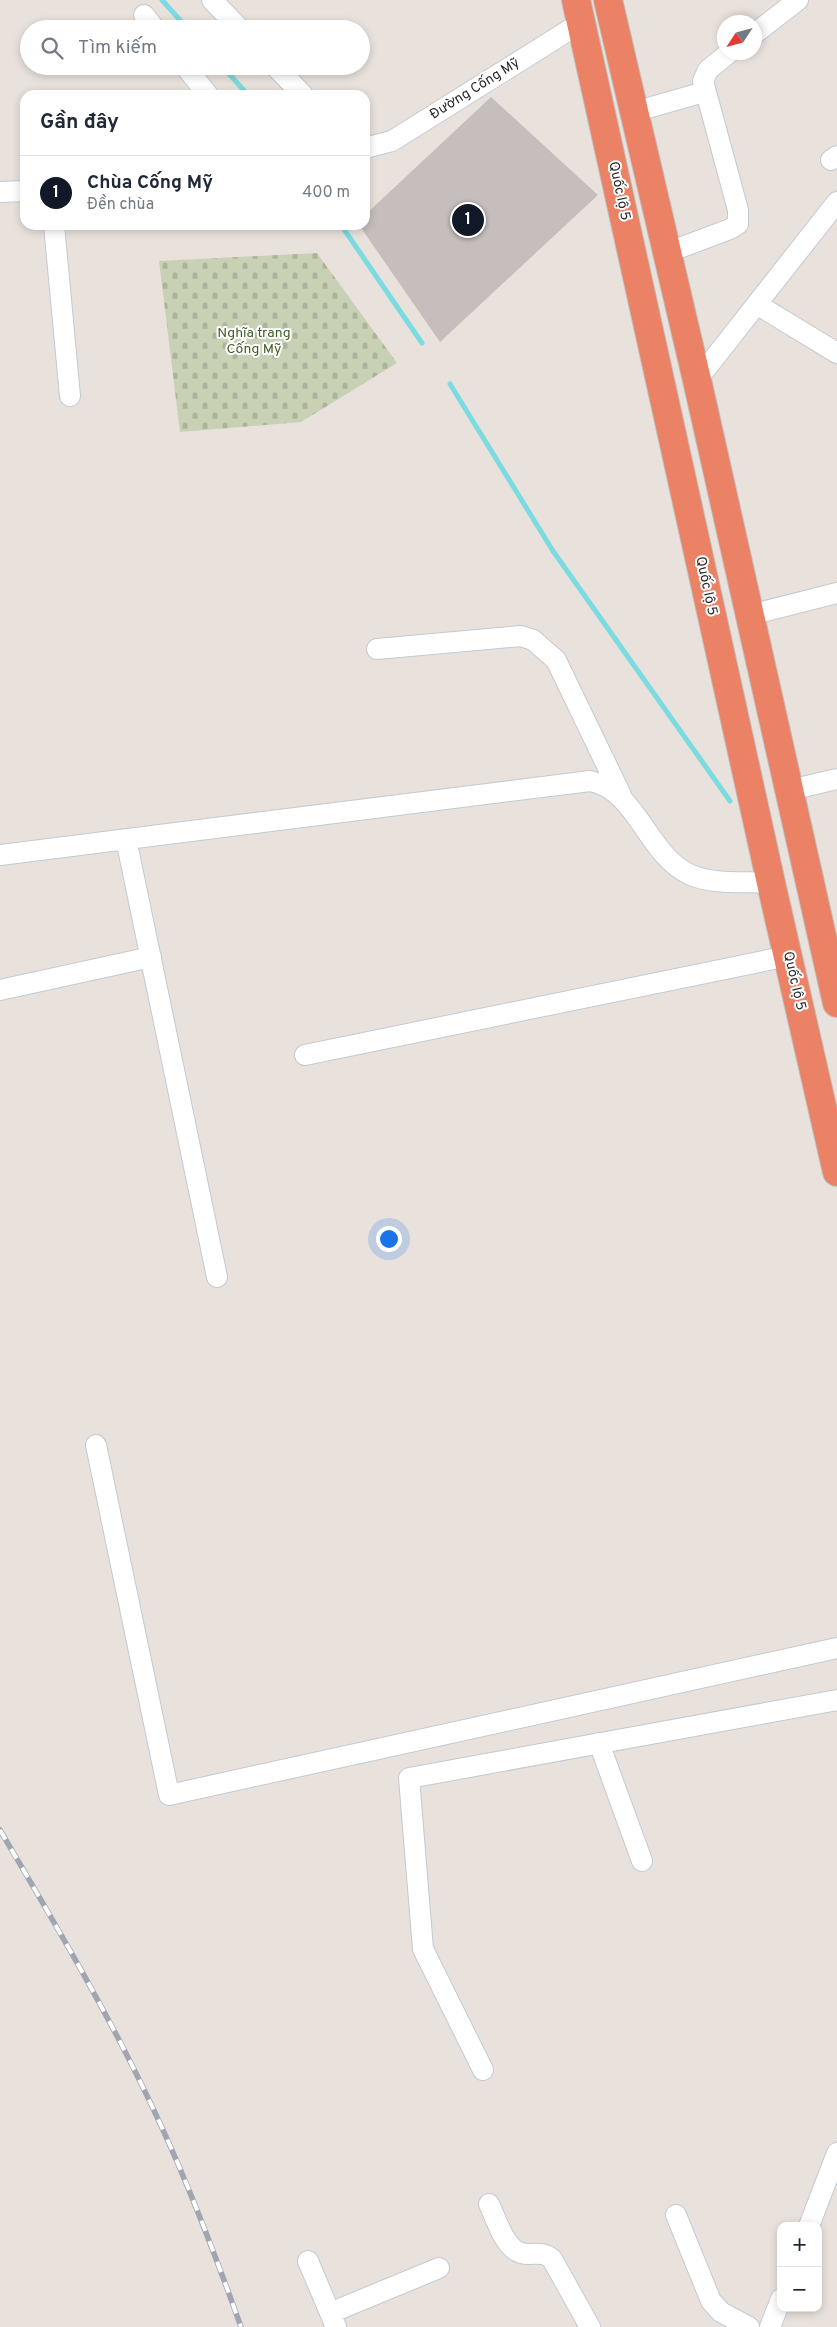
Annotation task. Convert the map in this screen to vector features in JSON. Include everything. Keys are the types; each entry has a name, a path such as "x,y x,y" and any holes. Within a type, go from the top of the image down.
{"highway":[{"path":"608,0 666,253 698,380 837,1003"},
{"name":"Quốc lộ 5","path":"579,11 771,882 837,1172"}],"street":[{"path":"212,0 231,20"},
{"path":"762,28 798,0"},
{"name":"Đường Cống Mỹ","path":"370,147 392,140 579,11"},
{"path":"666,253 730,230 738,224 738,210 704,92 704,77 708,70 720,60"},
{"path":"192,75 204,90"},
{"path":"283,75 297,90"},
{"path":"634,112 704,92"},
{"path":"0,192 20,190"},
{"path":"698,380 837,202"},
{"path":"54,230 70,396"},
{"path":"758,305 837,353"},
{"path":"750,615 837,593"},
{"path":"377,649 520,636 533,640 545,648 556,660 624,801 664,855 690,875 706,880 771,882"},
{"path":"790,790 837,779"},
{"path":"0,855 590,781 602,783 624,801"},
{"path":"126,839 217,1277"},
{"path":"305,1055 788,956"},
{"path":"0,990 151,957"},
{"path":"96,1445 169,1795 837,1648"},
{"path":"483,2070 423,1949 409,1778 837,1700"},
{"path":"599,1742 642,1861"},
{"path":"811,2222 837,2153"},
{"path":"489,2204 512,2248 522,2253 542,2253 552,2259 590,2327"},
{"path":"676,2215 711,2301 722,2312 749,2327"},
{"path":"308,2261 333,2320 439,2268"},
{"path":"770,2327 777,2309"}],"green space":[{"name":"Nghĩa trang Cống Mỹ","path":"317,253 397,363 301,422 180,432 159,261"}],"building":[{"path":"491,97 598,195 440,342 362,230 370,230 370,210"}],"waterway":[{"path":"162,0 180,20"},
{"path":"230,75 244,90"},
{"path":"344,230 422,343"},
{"path":"450,384 553,551 730,801"}],"railway":[{"path":"0,1830 97,1999 150,2102 198,2213 241,2327"}],"place":[{"name":"Chùa Cống Mỹ","path":"468,220"}]}
